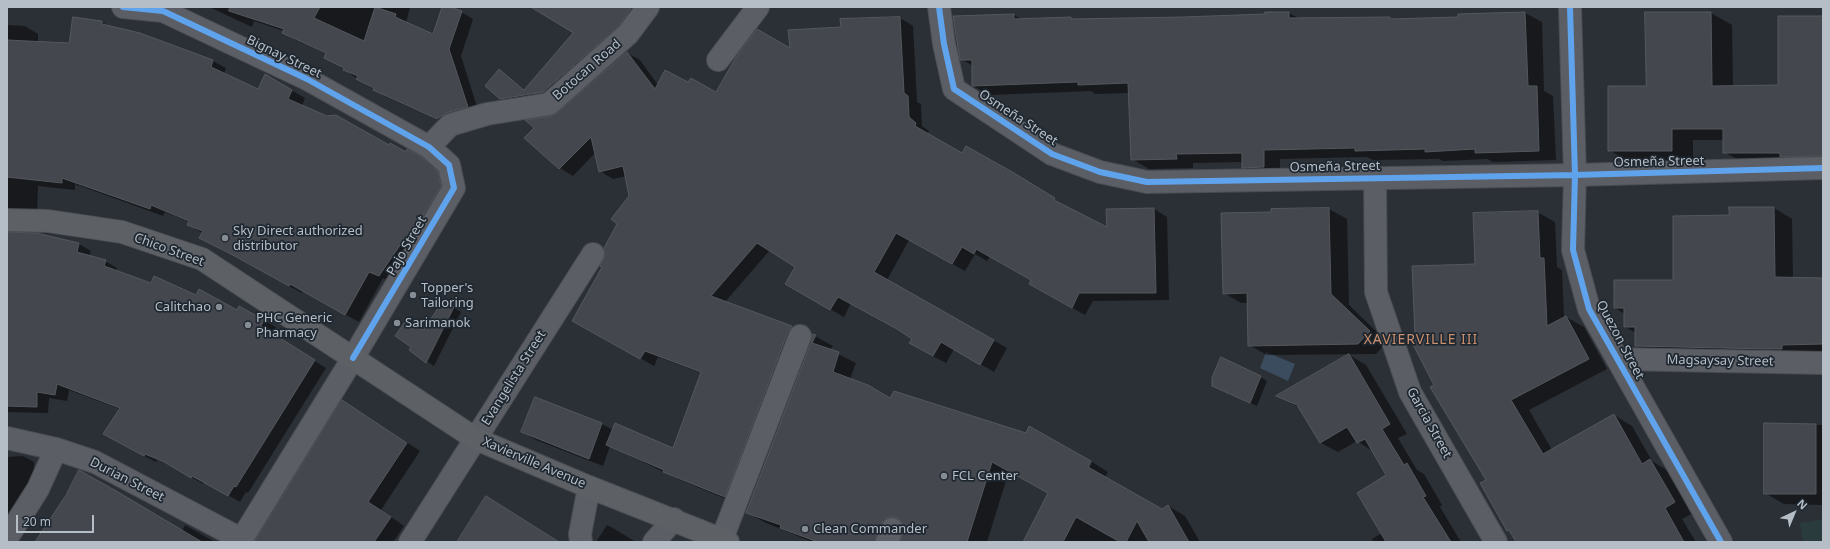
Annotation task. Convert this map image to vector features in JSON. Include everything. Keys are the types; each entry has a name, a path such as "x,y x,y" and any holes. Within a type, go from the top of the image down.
{"main road":[{"name":"Chico Street","path":"7,220 48,221 122,232 202,259 353,358"},
{"name":"Xavierville Avenue","path":"353,358 476,439 589,487 674,519 695,536 725,541"}],"street":[{"name":"Bignay Street","path":"123,7 162,11 307,80 429,147"},
{"name":"Botocan Road","path":"429,147 450,125 487,114 549,104 628,34 648,7"},
{"path":"718,60 758,7"},
{"name":"Osmeña Street","path":"940,7 944,44 954,89 1052,154 1100,172 1147,182 1575,175 1823,168"},
{"name":"Quezon Street","path":"1570,7 1575,175 1573,250 1589,309 1722,542"},
{"name":"Pajo Street","path":"241,541 353,358 454,188 449,165 429,147"},
{"name":"Garcia Street","path":"1375,178 1376,292 1410,392 1496,542"},
{"name":"Evangelista Street","path":"410,542 446,483 476,439 530,350 593,254"},
{"path":"725,541 800,336"},
{"name":"Magsaysay Street","path":"1617,359 1823,363"},
{"name":"Durian Street","path":"7,438 56,449 96,462 241,541"},
{"path":"7,538 38,489 56,449"},
{"path":"581,542 580,534 589,487"},
{"path":"654,542 674,519"}],"shaded area":[{"path":"1823,519 1823,542 1803,542 1800,523"}],"water":[{"path":"1266,352 1295,364 1288,381 1260,368"}],"building":[{"path":"230,7 320,7 314,18 364,41 375,7 396,14 395,17 433,34 442,7 449,7 462,11 449,49 468,107 446,113 437,119 373,90 374,88 356,79 358,76 343,70 344,68 324,58 326,53 282,33 284,29 229,11"},
{"path":"531,7 632,7 619,26 543,92 500,99 485,86 499,69 524,90 573,33"},
{"path":"1265,12 1289,12 1289,18 1390,17 1390,19 1458,17 1458,14 1525,12 1528,86 1537,86 1539,151 1475,153 1475,149 1425,152 1425,149 1355,151 1355,148 1264,150 1264,167 1242,168 1242,153 1176,154 1177,159 1131,160 1128,83 1078,85 1078,82 972,86 972,60 960,60 953,16 1014,14 1014,19 1071,17 1071,19 1183,17 1265,14"},
{"path":"1645,12 1711,12 1712,86 1778,85 1778,16 1823,16 1823,156 1780,157 1780,153 1723,153 1723,129 1672,129 1672,151 1608,151 1608,86 1646,86"},
{"path":"73,17 102,21 102,24 140,33 213,60 211,67 258,89 265,74 292,90 288,99 327,116 336,115 389,145 390,143 406,152 407,149 422,157 438,172 441,186 405,243 403,241 379,276 369,272 345,315 290,284 289,286 199,238 203,231 187,225 189,221 151,205 150,209 62,178 62,183 7,177 7,40 69,43"},
{"path":"900,17 904,93 908,96 909,117 916,123 915,126 962,153 966,146 1055,198 1054,200 1107,227 1106,209 1154,208 1156,293 1079,293 1072,308 1029,284 1031,280 976,249 974,254 962,247 952,264 896,233 874,272 994,340 980,365 941,342 933,356 909,343 912,339 897,329 838,297 830,310 785,284 795,267 757,243 711,296 792,326 788,332 725,497 663,472 664,470 606,445 615,423 673,448 701,372 645,351 640,359 572,321 602,267 600,266 605,255 604,248 617,224 611,219 629,196 623,166 599,172 591,137 559,169 524,138 534,128 525,120 551,116 557,113 627,52 655,89 665,70 688,82 691,78 716,92 736,57 757,29 790,48 788,30 841,27 840,19"},
{"path":"1729,207 1774,207 1775,277 1823,278 1823,344 1782,345 1782,349 1635,346 1635,327 1624,327 1624,308 1614,308 1614,280 1673,280 1673,216 1729,215"},
{"path":"1329,208 1331,294 1370,331 1358,344 1248,346 1247,293 1223,294 1221,213 1271,212 1271,209"},
{"path":"1538,211 1540,258 1544,258 1547,326 1566,316 1589,359 1511,400 1543,454 1614,414 1642,464 1650,459 1675,502 1665,508 1684,542 1516,542 1509,530 1507,531 1480,483 1486,480 1430,387 1434,385 1409,337 1415,335 1412,266 1475,264 1473,213"},
{"path":"7,232 36,233 79,243 77,252 106,260 104,266 151,283 154,276 196,295 199,289 237,310 239,306 264,320 261,326 315,360 236,487 234,486 228,496 192,476 191,478 164,462 145,454 144,456 103,434 120,408 57,384 55,395 37,392 37,407 7,406"},
{"path":"444,300 454,307 426,363 409,350 411,347 395,336 407,319 423,330"},
{"path":"812,334 816,335 812,343 839,352 833,372 868,385 890,398 894,391 1026,433 1029,426 1091,461 1088,467 1162,509 1168,505 1189,542 1149,542 1137,521 1126,542 1120,542 1076,517 1063,542 1023,542 1048,493 992,462 967,542 900,542 904,527 901,521 896,517 890,517 884,519 881,524 875,542 818,542 780,528 781,525 746,513 812,340"},
{"path":"1349,354 1390,424 1382,429 1404,465 1407,463 1426,496 1423,497 1451,542 1386,542 1357,493 1386,475 1365,439 1357,443 1347,427 1320,443 1297,405 1276,396"},
{"path":"1221,357 1261,376 1250,403 1212,386 1212,378"},
{"path":"535,397 602,423 589,459 521,432"},
{"path":"342,400 407,443 368,502 391,517 374,542 255,542"},
{"path":"1764,423 1816,424 1816,494 1764,494"},
{"path":"79,470 202,542 35,542 66,495"},
{"path":"486,496 559,542 457,542"}],"cycle path":[{"path":"123,7 163,11 307,79 429,147 449,165 454,188 353,358"},
{"path":"939,7 944,44 954,89 1052,154 1100,172 1147,182 1575,175 1823,168"},
{"path":"1570,7 1575,175 1573,250 1589,309 1721,542"}],"place":[{"name":"Sky Direct authorized distributor","path":"225,238"},
{"name":"Topper's Tailoring","path":"413,295"},
{"name":"Calitchao","path":"219,307"},
{"name":"Sarimanok","path":"397,323"},
{"name":"PHC Generic Pharmacy","path":"248,325"},
{"name":"FCL Center","path":"944,476"},
{"name":"Clean Commander","path":"805,529"}],"district":[{"name":"XAVIERVILLE III","path":"1421,340"}]}
